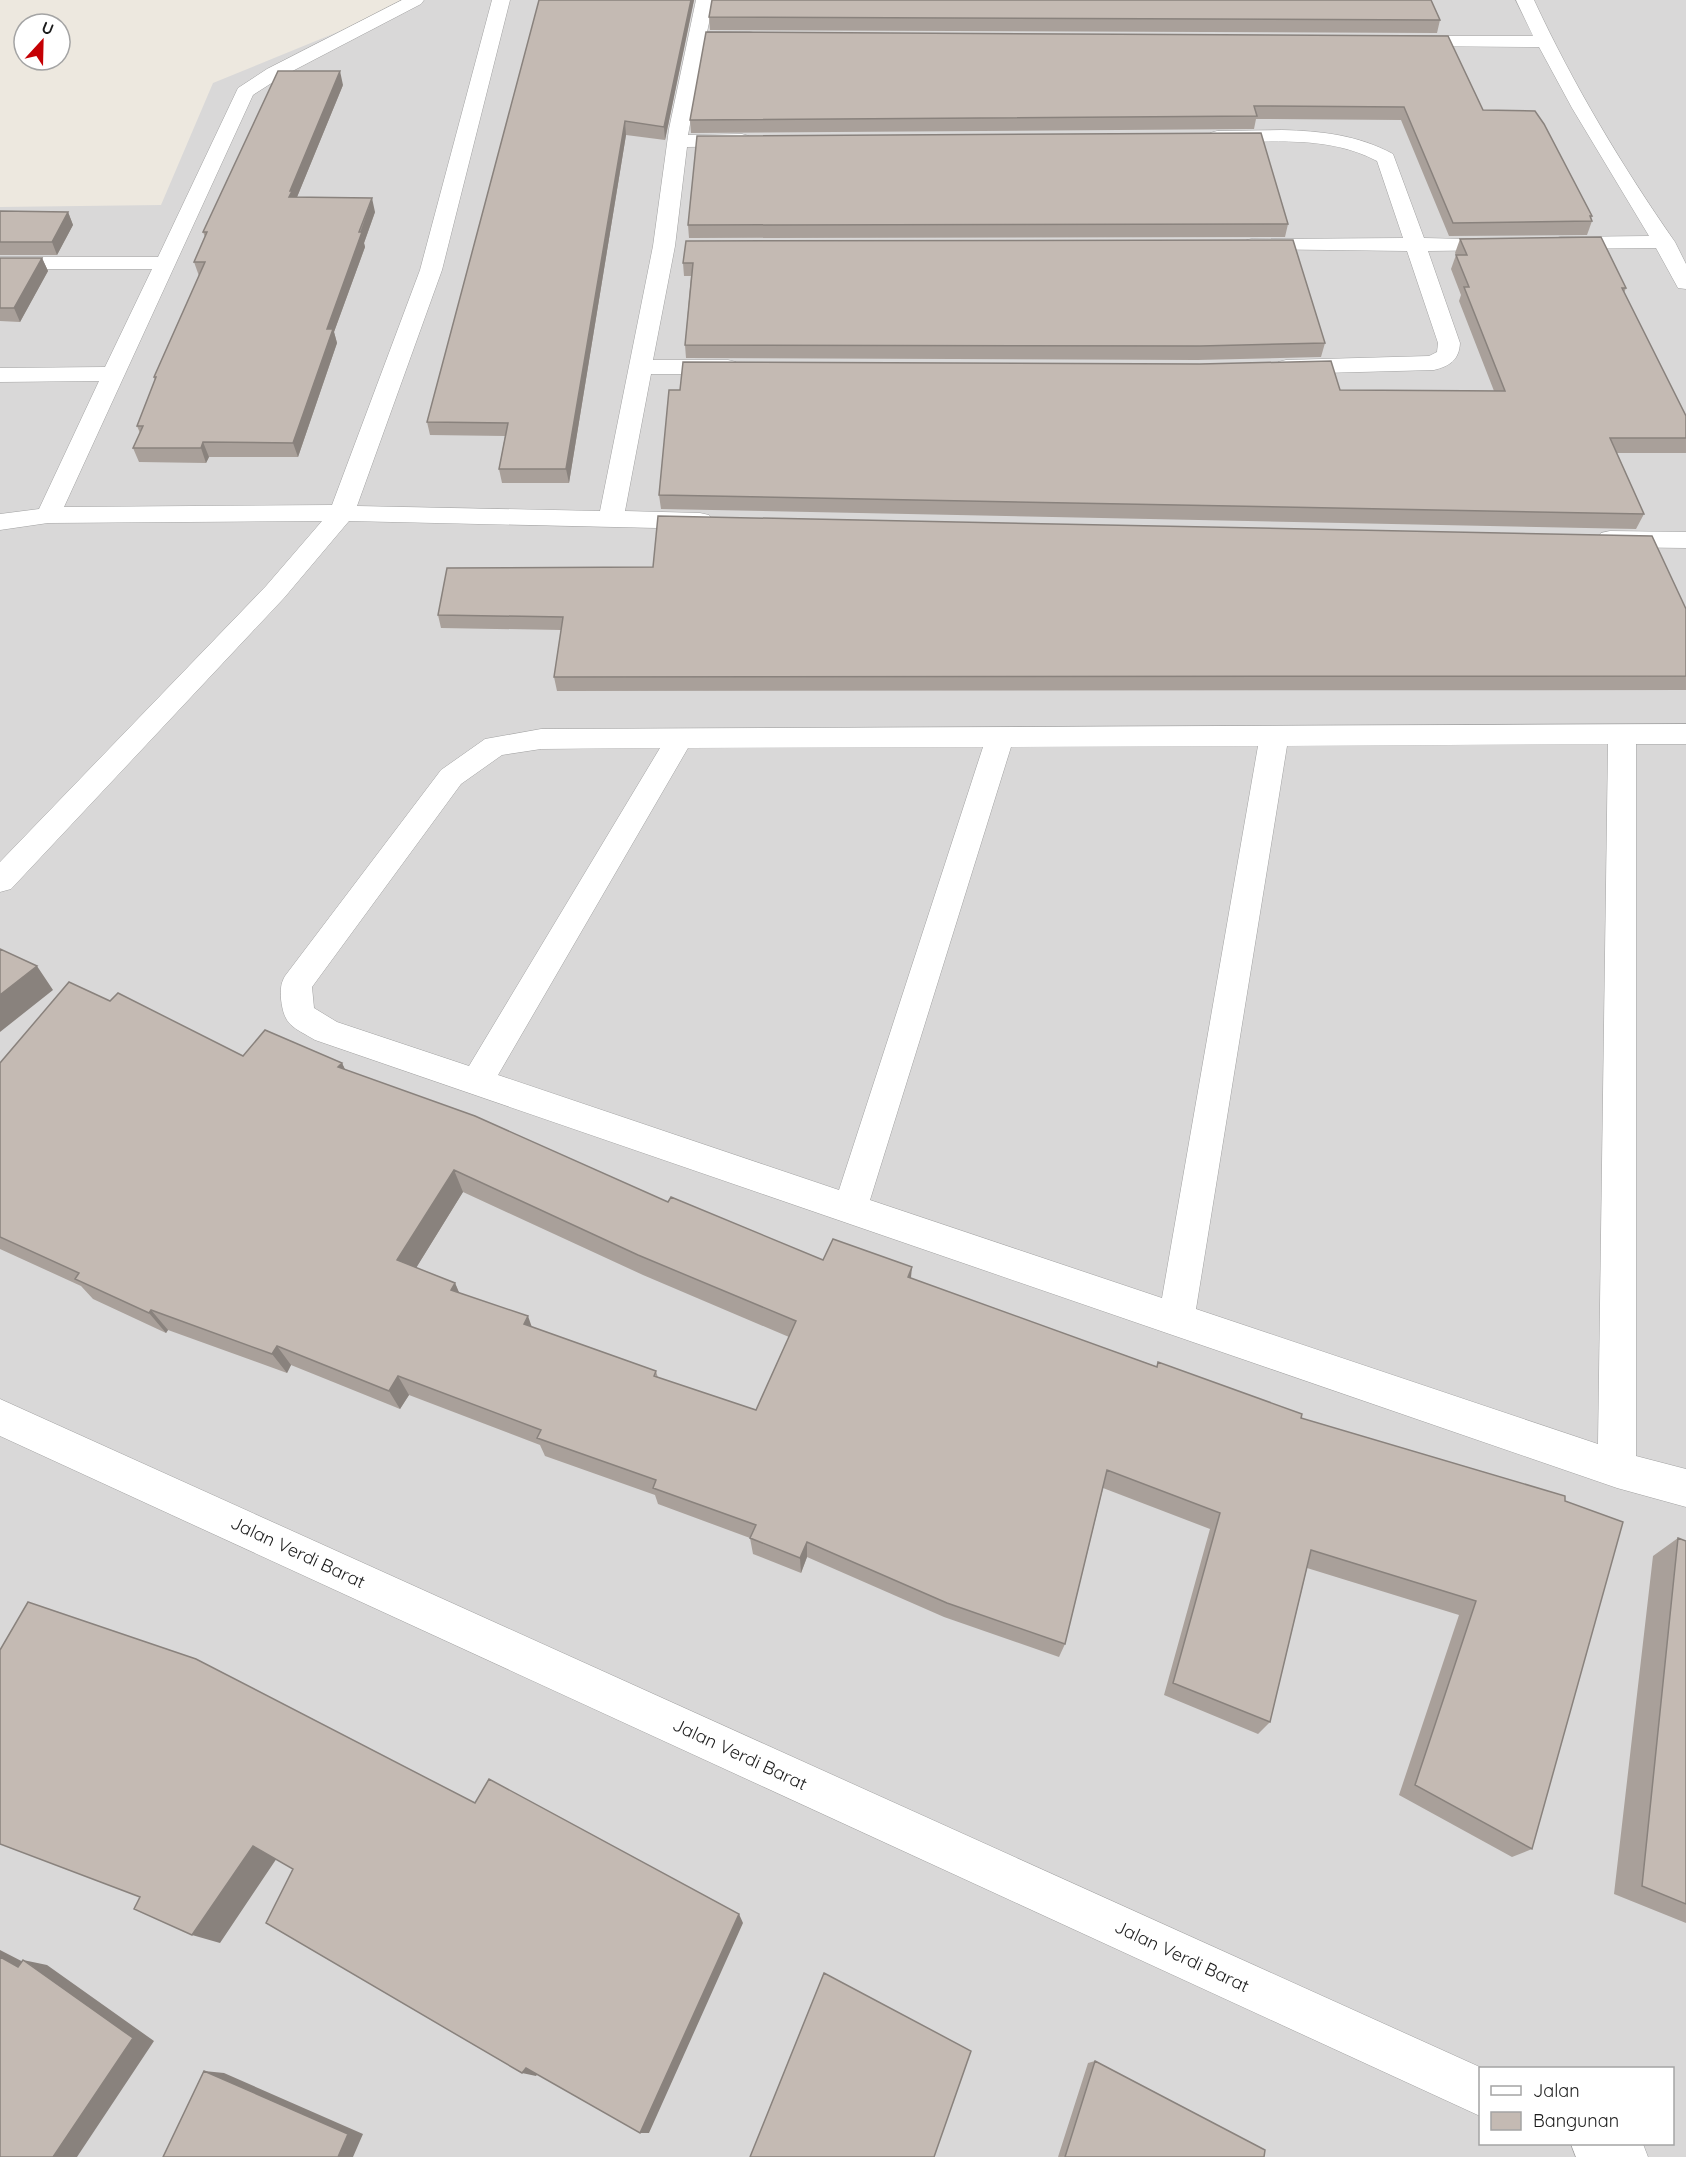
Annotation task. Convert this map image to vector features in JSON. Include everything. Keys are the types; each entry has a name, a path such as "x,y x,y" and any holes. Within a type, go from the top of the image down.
{"street":[{"path":"48,515 245,93 274,73 415,0"},
{"path":"0,881 275,592 342,513 431,270 501,0"},
{"path":"611,520 664,246 678,141 705,0"},
{"path":"1525,0 1543,42 1664,242 1686,284"},
{"path":"697,37 771,38"},
{"path":"1389,41 1543,42"},
{"path":"1198,137 1293,137 1352,141 1370,147 1386,158 1449,343 1448,355 1434,363 1268,367"},
{"path":"678,141 761,140"},
{"path":"1545,243 1664,242"},
{"path":"1236,245 1521,244"},
{"path":"664,246 688,246"},
{"path":"0,263 166,263"},
{"path":"639,366 746,367"},
{"path":"0,375 114,374"},
{"path":"0,522 48,515 342,513 719,522"},
{"path":"1590,539 1686,540"},
{"path":"1617,1469 1622,734"},
{"path":"1686,734 541,739 495,746 451,777 296,985 299,1016 326,1031 1617,1469 1686,1488"},
{"path":"1176,1320 1274,736"},
{"path":"850,1209 1000,737"},
{"path":"476,1083 681,738"},
{"name":"Jalan Verdi Barat","path":"0,1417 1479,2091"},
{"path":"1596,2145 1624,2157"}],"shaded area":[{"path":"416,0 1686,0 1686,2157 0,2157 0,207 161,205 213,83"}],"building":[{"path":"539,0 691,0 664,127 625,121 566,469 499,469 508,423 427,422"},
{"path":"712,0 1431,0 1440,20 709,17"},
{"path":"706,32 1448,36 1483,110 1535,111 1592,216 1590,216 1592,221 1453,223 1404,107 1254,106 1257,116 690,120"},
{"path":"278,71 340,71 289,197 372,198 327,329 333,329 293,443 203,442 201,448 133,448 143,426 137,426 156,377 154,377 205,262 194,262 207,232 203,232"},
{"path":"1261,133 1288,224 688,225 697,136"},
{"path":"0,211 68,212 52,242 0,242"},
{"path":"1601,237 1626,288 1622,288 1686,416 1686,438 1610,438 1644,514 659,495 669,390 680,390 683,362 1200,364 1331,361 1340,390 1505,391 1464,287 1469,287 1456,255 1467,255 1460,239"},
{"path":"1293,240 1325,343 1200,346 685,345 693,263 683,263 686,241"},
{"path":"0,258 42,258 14,308 0,308"},
{"path":"658,516 1652,536 1686,609 1686,676 554,677 563,617 438,615 447,568 653,567"},
{"path":"0,949 37,966 0,995"},
{"path":"69,982 110,1001 118,993 243,1056 265,1030 342,1063 338,1067 475,1116 668,1202 671,1197 823,1260 833,1239 912,1267 908,1277 1157,1367 1158,1362 1302,1414 1301,1418 1565,1496 1565,1501 1623,1522 1532,1849 1415,1785 1476,1601 1311,1550 1270,1722 1173,1683 1220,1513 1107,1470 1065,1644 947,1603 807,1542 800,1558 750,1538 756,1525 653,1488 656,1480 537,1438 541,1430 398,1376 389,1391 277,1346 272,1354 151,1310 149,1313 75,1279 79,1273 0,1237 0,1063","holes":["454,1170 638,1255 796,1321 756,1410 654,1376 656,1371 524,1324 528,1316 451,1290 455,1283 397,1260"]},
{"path":"1678,1538 1686,1541 1686,1904 1642,1886"},
{"path":"28,1602 196,1659 475,1803 489,1779 739,1914 640,2133 526,2068 522,2073 266,1923 293,1869 253,1846 192,1935 134,1909 140,1897 0,1844 0,1650"},
{"path":"0,1957 18,1967 23,1960 133,2038 53,2157 0,2157"},
{"path":"824,1973 971,2051 934,2157 750,2157"},
{"path":"1095,2061 1265,2150 1264,2157 1065,2157"},
{"path":"204,2071 348,2134 338,2157 163,2157"}]}
